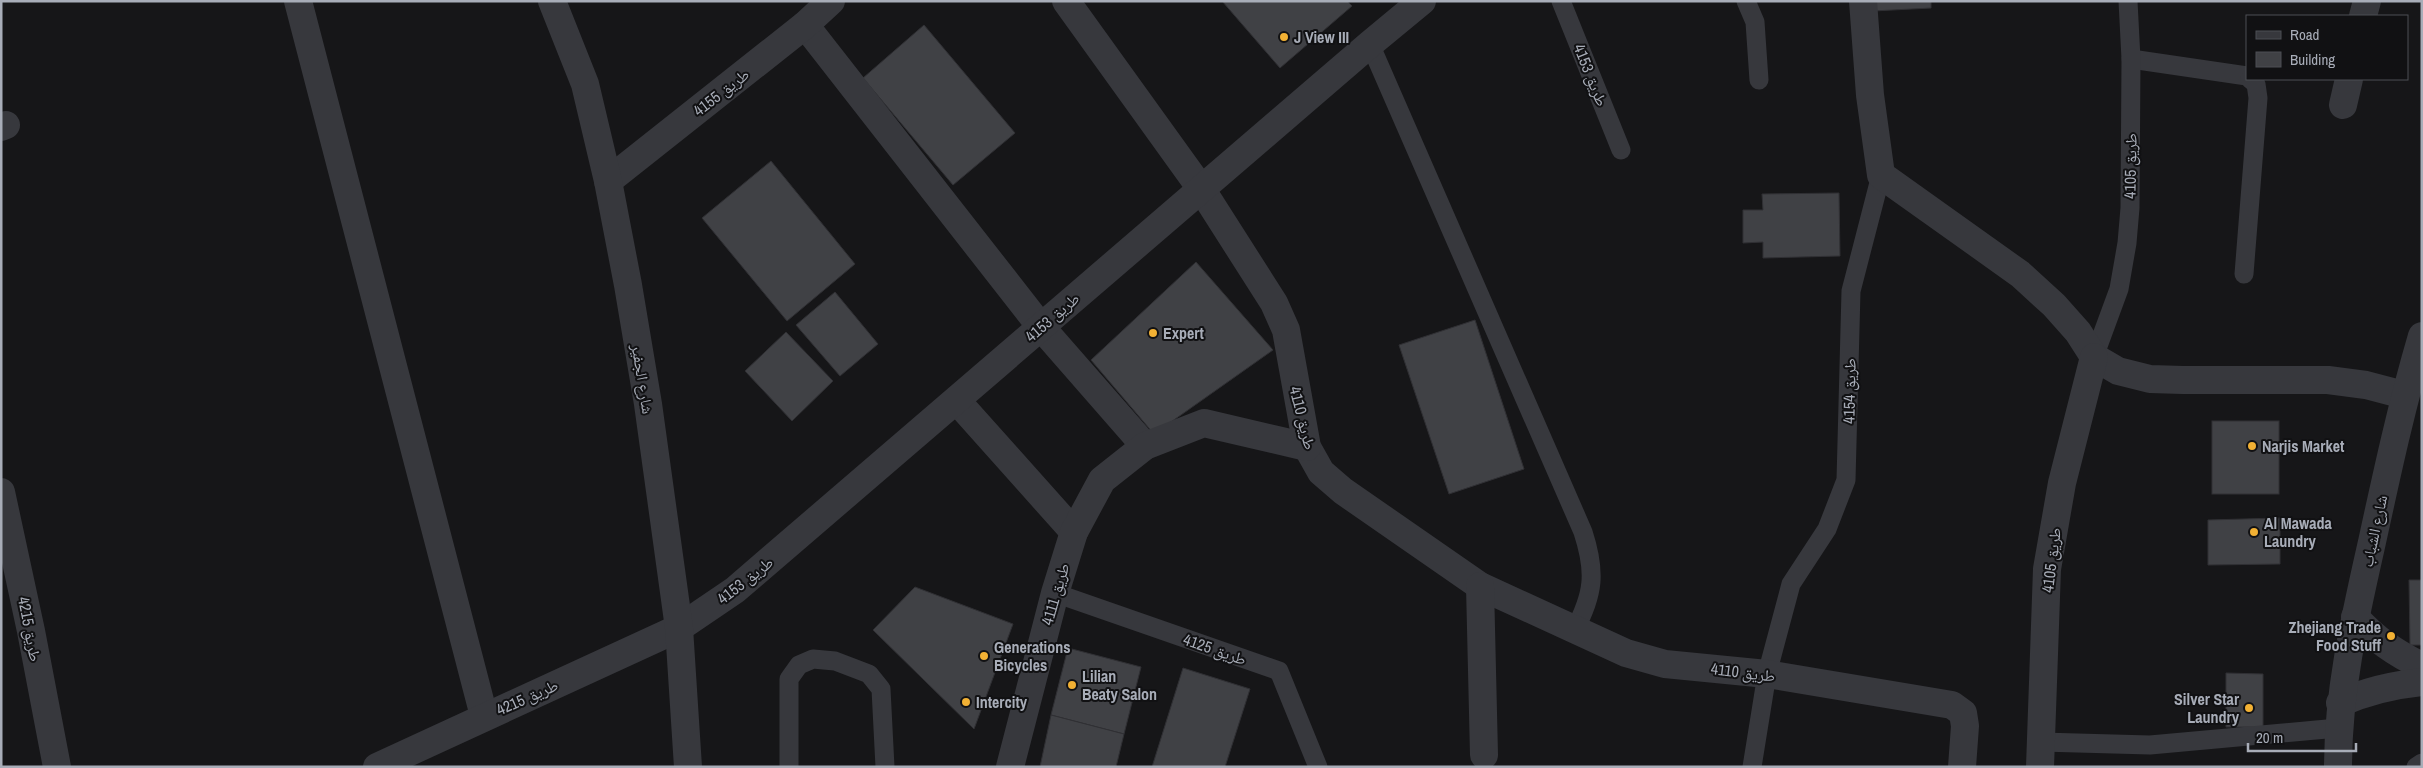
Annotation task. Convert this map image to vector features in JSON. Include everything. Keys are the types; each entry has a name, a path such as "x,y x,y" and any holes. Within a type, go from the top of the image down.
{"street":[{"path":"298,1 484,716"},
{"name":"شارع الجفير","path":"552,1 585,84 608,180 648,404 679,628 688,767"},
{"name":"طريق 4155","path":"608,180 805,25 831,1"},
{"name":"طريق 4110","path":"1066,1 1202,190 1274,303 1286,330 1307,447 1321,472 1343,490 1480,586 1574,631 1626,652 1665,664 1767,674 1952,705 1963,713 1965,726 1962,767"},
{"name":"طريق 4153","path":"679,628 735,590 1422,1"},
{"name":"طريق 4154","path":"1863,1 1870,95 1881,175"},
{"path":"2364,15 2367,1"},
{"path":"805,25 1041,326 1145,446"},
{"path":"2343,105 2349,80"},
{"path":"1881,175 2020,274 2054,305 2078,332 2094,357 2118,371 2150,379 2328,380 2366,384 2404,395"},
{"name":"شارع الشباب","path":"2338,767 2339,716 2355,617 2404,395 2422,336"},
{"name":"طريق 4105","path":"2040,755 2047,569 2062,483 2094,357"},
{"path":"957,401 1074,532"},
{"name":"طريق 4111","path":"1010,767 1054,592 1074,532 1102,480 1145,446 1204,424 1307,447"},
{"name":"طريق 4215","path":"1,492 31,631 56,767"},
{"path":"1480,586 1484,755"},
{"path":"2355,617 2375,639 2397,654 2422,666"},
{"name":"طريق 4215","path":"377,767 484,716 679,628"},
{"path":"2339,716 2364,692 2391,685 2422,682"}],"lane":[{"name":"طريق 4153","path":"1561,1 1621,150"},
{"path":"1746,1 1755,22 1759,80"},
{"name":"طريق 4105","path":"2094,357 2119,289 2128,243 2131,59 2128,1"},
{"path":"1370,44 1583,532 1591,556 1592,582 1586,607 1574,631"},
{"path":"2131,59 2246,76"},
{"path":"2244,274 2258,98 2256,84 2251,80"},
{"name":"طريق 4154","path":"1752,767 1767,674 1791,584 1827,529 1846,480 1851,291 1881,175"},
{"name":"طريق 4125","path":"1054,592 1279,671 1318,767"},
{"path":"789,767 788,678 799,665 813,659 835,661 869,674 881,689 884,767"},
{"path":"2040,755 2150,744 2339,716"},
{"path":"2416,767 2422,763"}],"building":[{"name":"J View III","path":"1222,1 1347,1 1352,6 1280,68"},
{"path":"1872,1 1931,1 1931,8 1873,11"},
{"path":"924,25 1015,133 953,185 863,78"},
{"path":"771,161 855,264 787,321 702,218"},
{"path":"1839,193 1840,256 1763,258 1763,242 1743,243 1743,210 1763,210 1762,194"},
{"path":"1196,262 1273,350 1154,434 1091,360"},
{"path":"835,292 878,344 840,376 796,325"},
{"path":"1475,320 1524,469 1449,494 1399,345"},
{"path":"786,332 833,381 792,421 745,371"},
{"path":"2212,421 2279,421 2279,494 2212,494"},
{"path":"2280,518 2280,564 2208,565 2208,520"},
{"path":"2409,580 2422,580 2422,645 2410,645"},
{"path":"915,587 1013,624 974,729 873,630"},
{"path":"1068,648 1141,667 1124,734 1051,715"},
{"path":"1183,668 1250,689 1225,767 1152,767"},
{"path":"2226,673 2263,674 2263,727 2226,727"},
{"path":"1051,715 1124,734 1116,767 1040,767"}],"place":[{"name":"J View III","path":"1284,37"},
{"name":"Expert","path":"1153,333"},
{"name":"Narjis Market","path":"2252,446"},
{"name":"Al Mawada Laundry","path":"2254,532"},
{"name":"Zhejiang Trade Food Stuff","path":"2391,636"},
{"name":"Generations Bicycles","path":"984,656"},
{"name":"Lilian Beaty Salon","path":"1072,685"},
{"name":"Intercity","path":"966,702"},
{"name":"Silver Star Laundry","path":"2249,708"}]}
